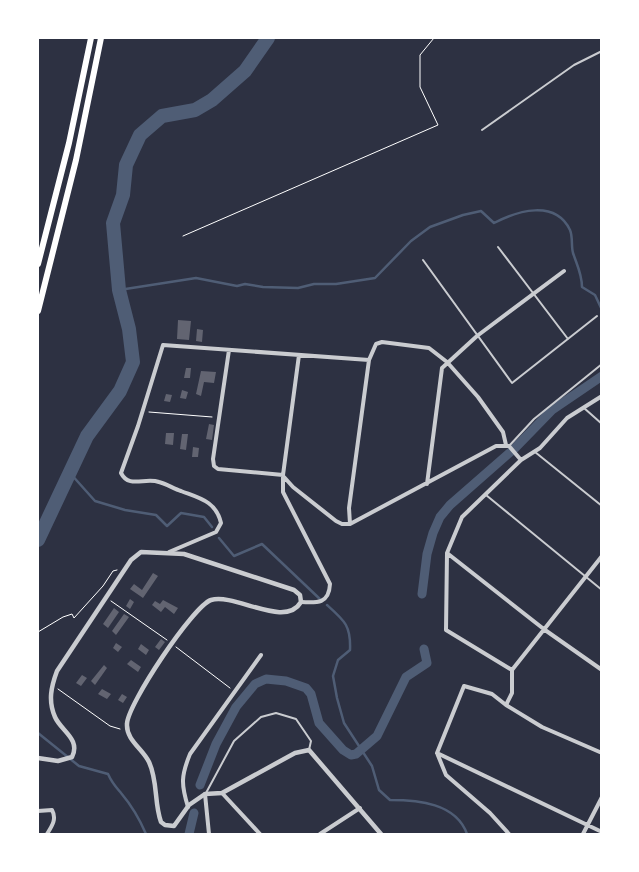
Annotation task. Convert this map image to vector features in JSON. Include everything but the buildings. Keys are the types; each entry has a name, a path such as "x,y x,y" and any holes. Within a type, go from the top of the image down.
{"highway":[{"path":"38,264 69,143 91,38"},
{"path":"38,311 76,160 101,38"}],"street":[{"path":"427,484 440,376 447,362 477,336 564,271"},
{"path":"350,524 349,508 369,360 372,348 376,344 382,342 429,348 447,362 478,397 503,432 508,445 521,460"},
{"path":"169,552 216,532 221,523 215,508 205,500 159,482 130,482 124,479 121,473 143,412 163,345 369,360"},
{"path":"228,350 213,459 214,466 218,469 283,475 293,487 342,524 350,524 488,450 508,445"},
{"path":"299,355 283,475 283,492 330,584 330,594 326,599 318,603 301,602"},
{"path":"512,670 446,630 446,553 462,517 484,493 521,460 535,452 567,418 602,396"},
{"path":"38,758 58,761 72,757 74,752 75,745 72,738 56,719 51,706 52,684 57,671 131,560 141,552 169,552 212,562 294,590 300,595 301,602 298,607 288,612 262,609 223,600 212,600 203,604 172,643 138,696 129,714 127,730 149,762 154,775 162,822 165,825 174,826 188,807 206,794 222,793 294,753 309,750 381,834"},
{"path":"446,553 544,630 602,670"},
{"path":"506,705 512,693 512,670 602,556"},
{"path":"188,807 182,780 190,754 261,655"},
{"path":"508,834 490,813 446,775 437,753 464,686 492,694 542,727 602,754"},
{"path":"437,753 602,832"},
{"path":"222,793 260,834"},
{"path":"206,794 210,834"},
{"path":"583,834 602,798"},
{"path":"320,834 360,808"},
{"path":"38,811 52,810 54,814 55,821 47,834"}],"lane":[{"path":"482,130 574,65 602,50"},
{"path":"498,247 568,339"},
{"path":"423,260 512,383 598,316"},
{"path":"508,445 534,419 602,364"},
{"path":"582,407 602,424"},
{"path":"535,452 602,506"},
{"path":"484,493 602,590"},
{"path":"206,794 234,741 260,717 276,713 296,719 311,741 309,750"}],"path":[{"path":"183,236 438,125 420,88 420,55 434,38"},
{"path":"143,412 219,418"},
{"path":"38,632 63,617 72,614 74,618 103,586 113,571 126,568"},
{"path":"52,684 110,726 127,730"}],"waterway":[{"path":"38,540 87,436 120,391 133,362 129,329 119,290 113,223 123,195 126,165 140,135 162,116 195,110 212,100 245,71 268,38"},
{"path":"119,290 196,278 237,286 245,284 263,287 298,288 314,284 336,284 375,278 411,241 430,227 463,215 481,211 494,223 513,215 535,210 555,214 563,220 570,230 572,250 582,287 595,295 602,310"},
{"path":"422,594 427,554 440,517 450,505 515,448 552,410 602,376"},
{"path":"70,473 95,501 125,510 156,515 167,526 181,513 204,517 212,527"},
{"path":"219,538 234,556 262,544 322,601"},
{"path":"327,605 346,624 349,635 350,650 338,660 333,676 344,723 372,766 379,790 390,800 435,805 454,816 462,824 467,834"},
{"path":"200,785 216,744 236,707 255,684 266,679 286,681 306,688 311,694 319,723 343,750 351,755 356,754 377,736 406,677 427,663 424,649"},
{"path":"38,733 79,766 108,774 132,808 146,834"},
{"path":"189,834 194,813"}]}
